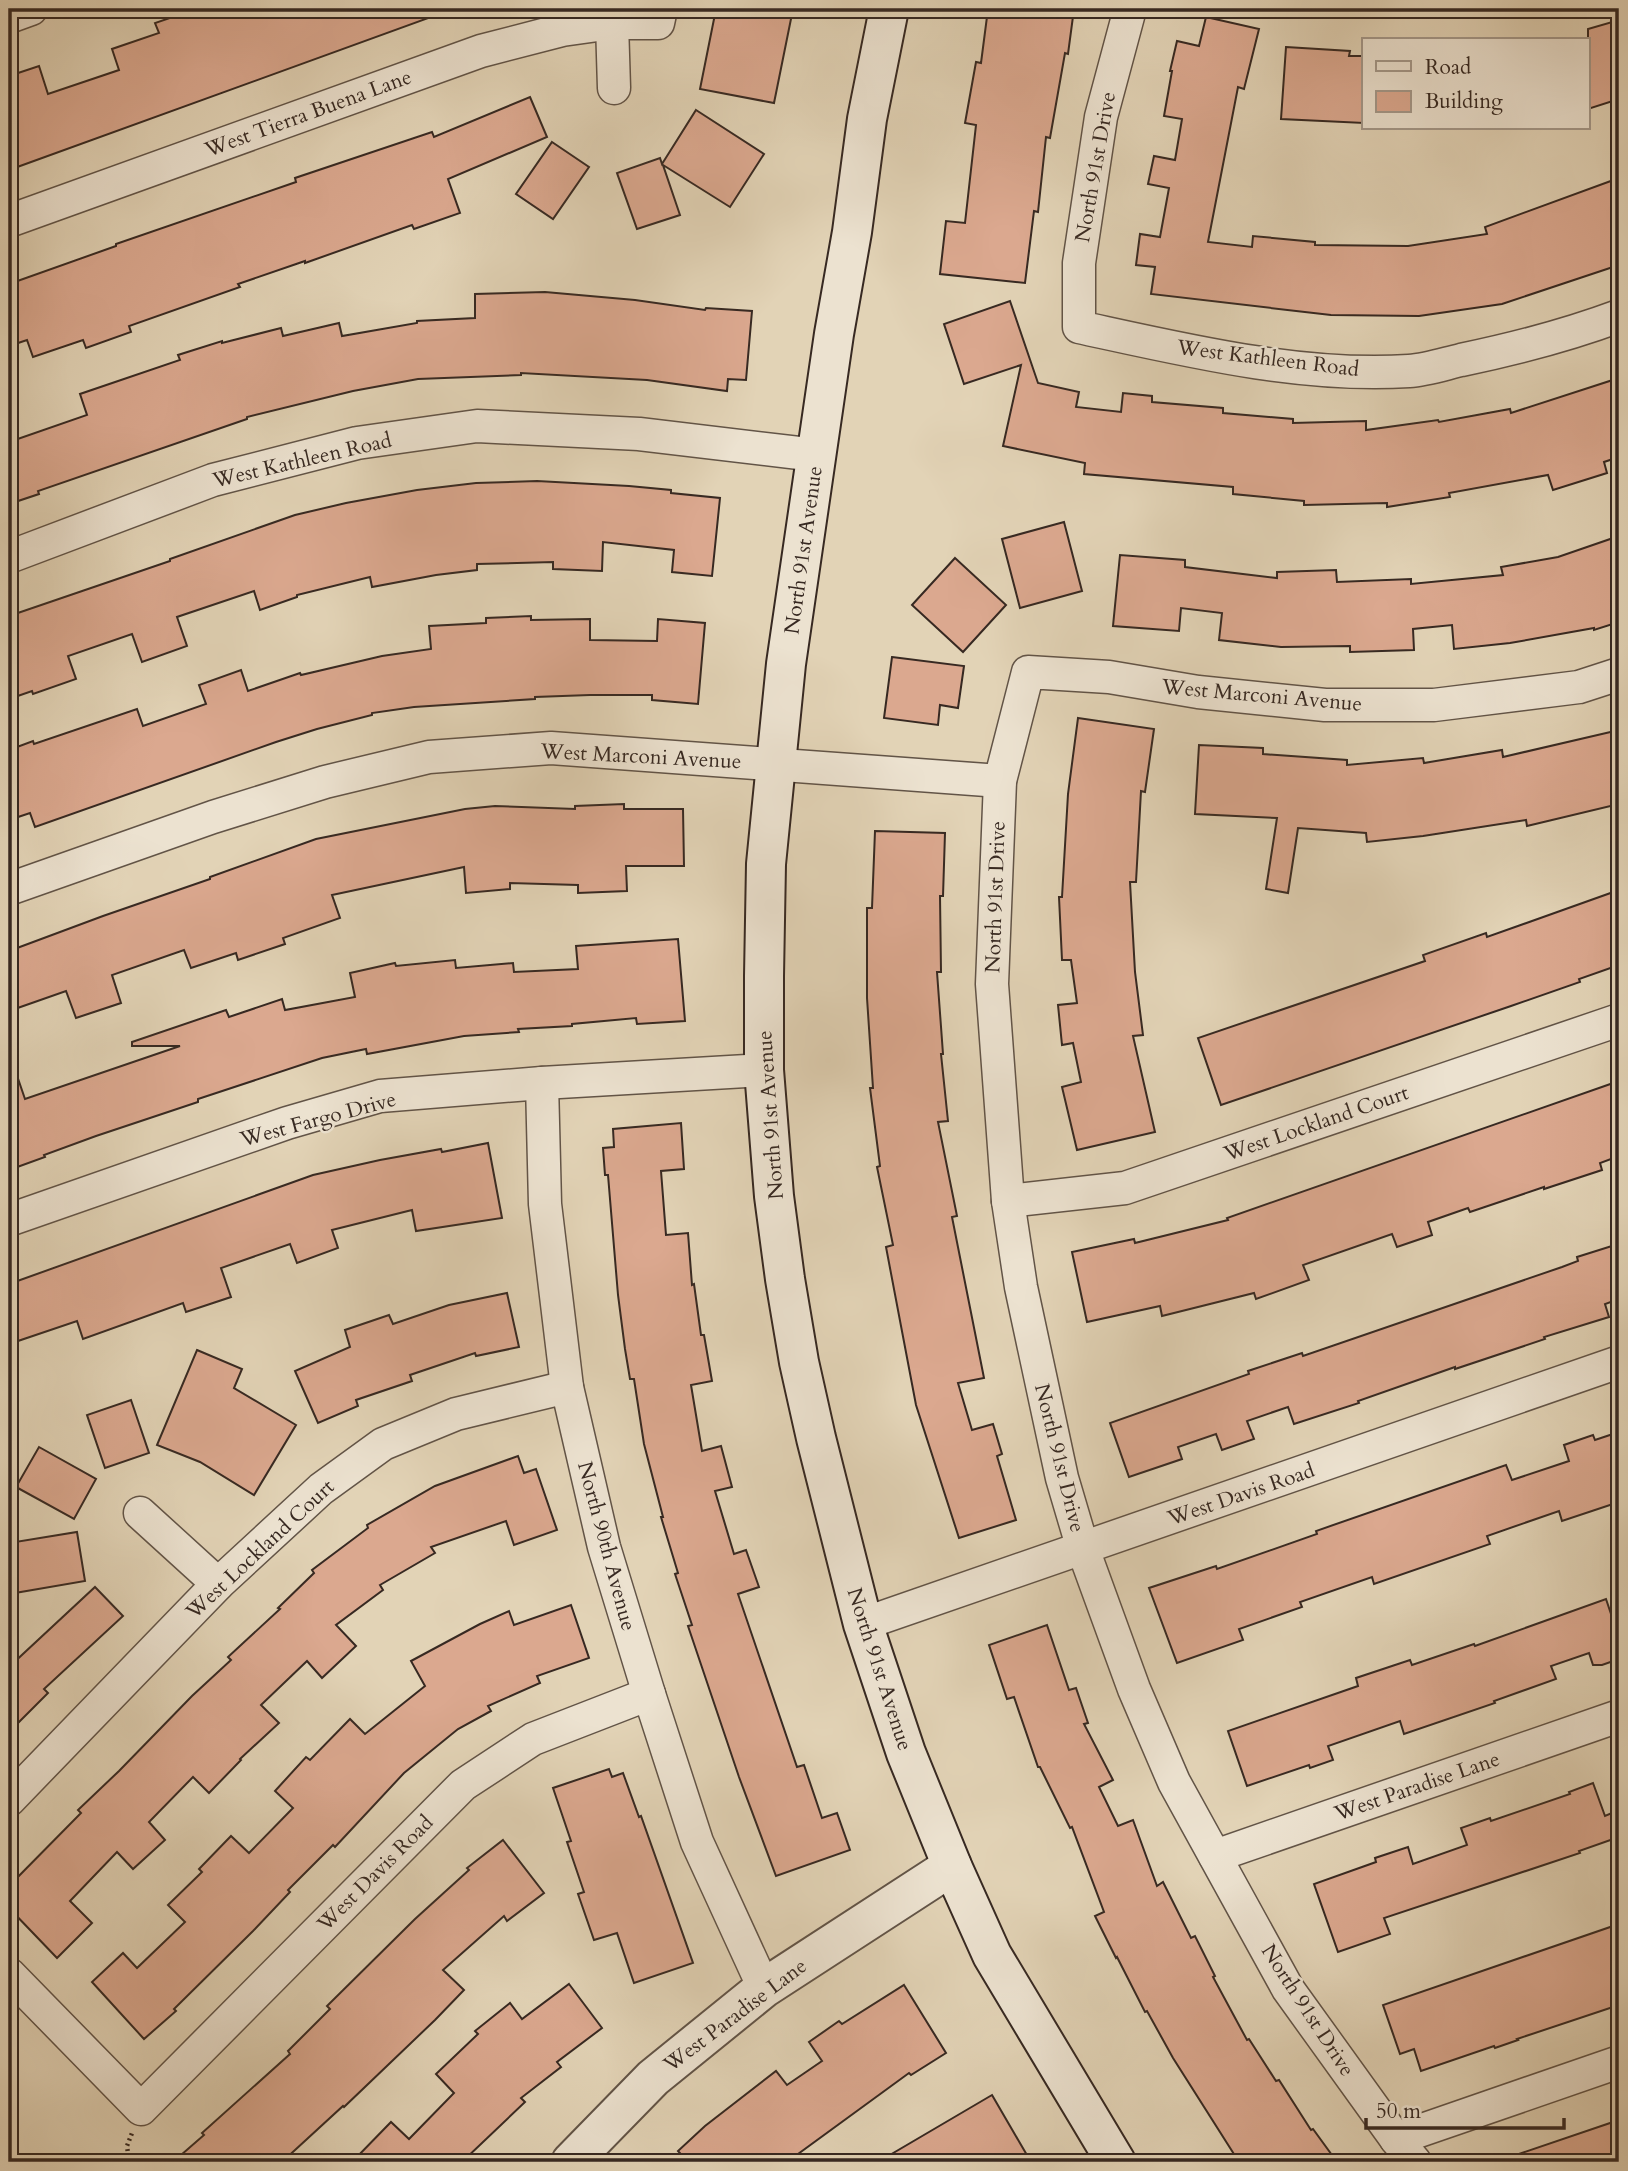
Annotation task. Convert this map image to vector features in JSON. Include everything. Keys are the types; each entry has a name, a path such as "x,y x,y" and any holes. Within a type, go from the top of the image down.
{"main road":[{"name":"North 91st Avenue","path":"889,9 869,107 852,232 834,334 786,664 775,764 766,864 764,976 764,1070 774,1196 799,1362 830,1500 863,1624 906,1753 992,1955 1116,2162"},
{"name":"West Paradise Lane","path":"571,2162 653,2078 764,1988 952,1866"}],"street":[{"path":"9,17 31,9"},
{"name":"North 91st Drive","path":"1079,327 1079,263 1101,117 1130,9"},
{"name":"West Tierra Buena Lane","path":"9,221 481,51 562,30 660,16"},
{"path":"612,23 614,88"},
{"name":"West Kathleen Road","path":"1079,327 1172,347 1262,362 1336,371 1411,371 1503,352 1619,316"},
{"name":"West Kathleen Road","path":"9,557 214,480 356,443 477,426 639,434 816,455"},
{"name":"North 91st Drive","path":"1028,673 1000,781 992,985 1008,1200 1021,1287 1062,1478 1083,1549 1139,1701 1174,1782 1288,1989 1405,2151"},
{"name":"West Marconi Avenue","path":"1028,673 1109,677 1198,692 1325,705 1434,705 1579,687 1619,674"},
{"name":"West Marconi Avenue","path":"9,889 213,817 325,782 429,757 551,748 1000,781"},
{"name":"West Lockland Court","path":"1008,1200 1125,1188 1619,1020"},
{"name":"West Fargo Drive","path":"9,1220 287,1123 380,1097 542,1083 764,1070"},
{"name":"North 90th Avenue","path":"542,1083 545,1204 567,1387 604,1547 697,1842 764,1988"},
{"name":"West Davis Road","path":"863,1624 1619,1362"},
{"name":"West Lockland Court","path":"9,1800 218,1584 321,1489 383,1444 456,1414 567,1387"},
{"path":"141,1513 218,1584"},
{"name":"West Davis Road","path":"9,1974 141,2109 463,1785 533,1739 649,1694"},
{"name":"West Paradise Lane","path":"1214,1856 1619,1716"},
{"path":"1405,2151 1619,2062"}],"building":[{"path":"196,9 261,9 264,16 283,9 444,9 445,12 9,170 9,76 39,66 48,94 119,70 112,49 159,33 155,23"},
{"path":"716,9 793,9 774,103 700,89"},
{"path":"988,9 1074,9 1068,54 1065,53 1050,138 1046,137 1038,212 1034,211 1025,283 940,274 946,221 965,223 976,125 965,123 976,62 981,63"},
{"path":"1206,17 1259,29 1244,89 1238,87 1208,242 1252,247 1253,236 1315,242 1315,245 1408,246 1487,234 1485,227 1619,178 1619,265 1502,304 1419,316 1331,315 1151,294 1155,267 1136,265 1140,234 1160,237 1169,188 1148,184 1154,156 1175,160 1182,119 1164,116 1170,71 1177,41 1199,46"},
{"path":"1619,20 1619,99 1590,108 1590,38 1588,29"},
{"path":"1286,47 1350,51 1349,56 1362,56 1362,123 1281,119"},
{"path":"530,97 547,137 448,179 460,213 414,229 412,225 238,284 240,287 129,326 131,332 86,348 83,340 33,357 27,340 9,346 9,284 296,182 295,178 432,132 434,137"},
{"path":"696,110 764,154 730,207 663,165 680,215 637,229 617,173 660,158 662,164"},
{"path":"552,142 589,167 553,219 516,194"},
{"path":"545,292 635,300 705,310 752,311 746,380 728,379 727,391 647,380 521,373 418,379 353,391 247,417 38,491 39,494 9,504 9,442 87,415 80,394 180,360 178,355 222,341 281,328 283,336 339,323 342,336 417,321 475,318 475,294"},
{"path":"1010,301 1038,383 1079,392 1076,407 1121,412 1123,393 1152,396 1152,402 1223,408 1223,413 1293,419 1293,423 1366,421 1366,430 1439,422 1510,409 1511,413 1619,378 1619,457 1604,462 1607,473 1553,490 1548,475 1449,493 1450,497 1387,507 1387,503 1304,505 1304,501 1233,494 1233,487 1084,474 1085,463 1003,446 1021,365 964,384 944,324"},
{"path":"537,481 629,486 720,498 712,576 672,572 674,550 603,542 602,571 553,569 553,562 477,564 477,570 372,587 370,577 297,595 260,610 254,591 177,617 187,646 142,662 132,634 68,656 76,679 9,699 9,616 295,515 417,490 476,483"},
{"path":"1064,522 1082,591 1020,608 1002,539"},
{"path":"1619,536 1619,622 1594,630 1454,649 1452,625 1413,629 1414,650 1350,652 1350,646 1281,647 1219,640 1222,613 1181,608 1179,631 1113,626 1120,555 1185,560 1185,567 1277,578 1277,572 1336,570 1337,582 1411,579 1411,584 1503,575 1501,567 1558,557"},
{"path":"955,558 1006,605 963,652 912,605"},
{"path":"531,616 531,620 590,619 590,640 657,641 658,619 705,623 698,704 652,700 652,695 590,695 535,697 372,713 276,742 35,827 30,813 9,820 9,750 137,709 143,726 206,704 199,685 241,670 248,691 300,673 301,675 382,656 431,649 429,626 486,623 486,618"},
{"path":"892,657 964,666 958,708 940,705 938,725 884,718"},
{"path":"1078,718 1154,729 1145,792 1141,791 1136,882 1130,882 1135,972 1143,1035 1133,1036 1155,1132 1077,1150 1062,1087 1081,1082 1073,1043 1062,1045 1058,1005 1077,1003 1071,960 1062,960 1059,897 1062,897 1068,794"},
{"path":"1619,730 1619,804 1527,826 1526,820 1367,842 1366,833 1298,828 1288,893 1266,889 1277,818 1195,814 1199,745 1263,748 1263,754 1347,760 1347,765 1423,758 1424,763 1502,750 1503,757"},
{"path":"624,804 624,809 683,809 684,866 626,866 627,891 578,893 578,885 510,883 510,889 466,893 464,867 332,895 340,918 283,938 285,944 238,960 236,953 191,968 184,950 112,975 121,1003 76,1018 66,991 9,1011 9,951 316,839 465,809 495,806 575,809 575,806"},
{"path":"875,831 945,833 943,896 940,896 941,972 937,972 948,1121 938,1122 957,1216 952,1217 984,1378 958,1383 972,1430 993,1424 1002,1454 997,1456 1016,1520 959,1538 916,1405 886,1247 893,1245 877,1167 880,1166 870,1088 873,1088 867,998 867,908 872,908"},
{"path":"1619,890 1619,965 1579,979 1580,982 1221,1105 1198,1038 1425,961 1423,955 1486,933 1487,937"},
{"path":"678,939 685,1021 637,1024 636,1018 518,1029 519,1032 464,1036 367,1054 366,1049 322,1058 198,1099 198,1102 96,1136 9,1170 9,1062 12,1061 25,1099 180,1046 132,1046 132,1042 226,1010 229,1017 282,999 285,1010 355,997 350,973 395,963 396,966 455,960 456,968 513,963 514,972 578,969 576,946"},
{"path":"1619,1081 1619,1156 1600,1163 1602,1170 1470,1212 1468,1208 1428,1222 1432,1235 1397,1247 1392,1234 1303,1265 1309,1280 1256,1299 1254,1293 1162,1316 1160,1306 1087,1322 1072,1252 1134,1239 1135,1243 1228,1220 1227,1218"},
{"path":"681,1123 684,1169 661,1171 666,1235 688,1233 692,1285 694,1284 701,1335 704,1335 712,1381 691,1385 702,1451 721,1446 732,1487 715,1491 734,1554 746,1550 759,1587 738,1594 797,1767 804,1765 822,1818 837,1813 850,1850 776,1876 688,1626 692,1625 675,1574 678,1573 661,1517 644,1444 634,1379 630,1379 618,1295 608,1175 605,1175 603,1148 614,1147 613,1129"},
{"path":"488,1143 502,1218 416,1231 412,1210 332,1230 338,1248 297,1263 290,1244 221,1268 231,1297 186,1312 183,1303 83,1339 77,1321 9,1344 9,1284 313,1175 380,1160"},
{"path":"1615,1245 1619,1257 1619,1299 1605,1304 1609,1317 1455,1367 1294,1424 1288,1407 1247,1421 1254,1439 1222,1450 1216,1434 1178,1447 1182,1459 1129,1477 1110,1423 1249,1374 1248,1371 1302,1353 1303,1356 1562,1267 1578,1261 1577,1257"},
{"path":"507,1293 519,1347 476,1356 475,1353 410,1375 412,1381 356,1400 358,1406 318,1423 295,1371 350,1347 345,1330 389,1315 393,1324 449,1305"},
{"path":"197,1350 242,1369 234,1388 296,1425 254,1495 200,1462 157,1445"},
{"path":"131,1400 149,1453 105,1468 87,1415"},
{"path":"1619,1432 1619,1502 1562,1521 1559,1511 1487,1536 1490,1544 1374,1584 1372,1577 1300,1602 1302,1607 1239,1629 1243,1640 1177,1663 1149,1588 1216,1566 1217,1569 1317,1534 1316,1531 1506,1465 1512,1480 1569,1461 1564,1445 1593,1435 1595,1440"},
{"path":"39,1447 96,1479 74,1519 16,1487"},
{"path":"518,1456 524,1473 536,1469 557,1530 514,1545 506,1521 431,1547 435,1553 380,1585 383,1590 336,1625 356,1646 322,1678 307,1661 261,1705 279,1723 240,1759 209,1793 193,1777 149,1822 165,1840 133,1869 117,1852 70,1901 92,1923 57,1958 9,1908 9,1886 81,1813 78,1810 231,1660 228,1657 280,1609 278,1608 314,1573 312,1570 368,1528 367,1525 435,1486"},
{"path":"77,1532 85,1581 9,1594 9,1543"},
{"path":"95,1587 123,1616 44,1689 48,1693 9,1732 9,1667"},
{"path":"1606,1599 1619,1638 1619,1659 1593,1665 1589,1653 1551,1666 1556,1679 1494,1701 1495,1703 1404,1734 1400,1721 1328,1746 1333,1760 1310,1768 1309,1765 1247,1786 1228,1731 1358,1686 1356,1678 1410,1660 1412,1665 1474,1644 1475,1646"},
{"path":"571,1605 589,1658 537,1676 540,1683 488,1706 491,1711 458,1729 404,1773 335,1847 333,1845 288,1890 290,1892 253,1931 174,2009 176,2011 144,2039 92,1982 123,1953 137,1968 185,1922 168,1905 202,1872 199,1869 231,1836 249,1853 293,1808 275,1791 306,1757 310,1760 350,1719 365,1734 425,1686 411,1661 509,1611 514,1625"},
{"path":"1047,1625 1069,1690 1076,1688 1088,1723 1084,1724 1113,1780 1099,1787 1118,1826 1133,1820 1157,1886 1163,1882 1191,1938 1195,1936 1215,1976 1213,1977 1247,2040 1249,2039 1311,2130 1313,2129 1337,2162 1239,2162 1173,2058 1147,2011 1145,2012 1095,1916 1104,1912 1072,1827 1070,1828 1038,1767 1014,1697 1007,1699 989,1645"},
{"path":"609,1769 612,1777 623,1773 693,1963 634,1983 617,1933 594,1940 578,1894 584,1892 567,1842 571,1841 553,1788"},
{"path":"1593,1783 1605,1816 1619,1810 1619,1837 1579,1851 1580,1853 1384,1918 1390,1934 1338,1952 1314,1884 1376,1862 1375,1858 1408,1847 1413,1864 1467,1845 1461,1828 1490,1818 1491,1821 1570,1794 1569,1792"},
{"path":"503,1840 544,1893 507,1921 504,1916 443,1970 464,1990 435,2020 282,2162 173,2162 290,2054 288,2051 330,2009 327,2006 469,1870 467,1868"},
{"path":"1619,1924 1619,2005 1421,2071 1414,2049 1400,2054 1383,2005"},
{"path":"569,1984 602,2028 557,2062 561,2067 521,2098 525,2102 462,2162 352,2162 391,2122 409,2139 454,2093 436,2074 478,2034 475,2031 510,2003 522,2019"},
{"path":"904,1985 946,2053 911,2075 909,2073 787,2162 688,2162 678,2151 705,2126 776,2071 787,2085 822,2061 809,2042 839,2021 842,2024"},
{"path":"992,2095 1031,2162 878,2162 929,2132"},
{"path":"1619,2120 1619,2162 1504,2162 1504,2159"}]}
